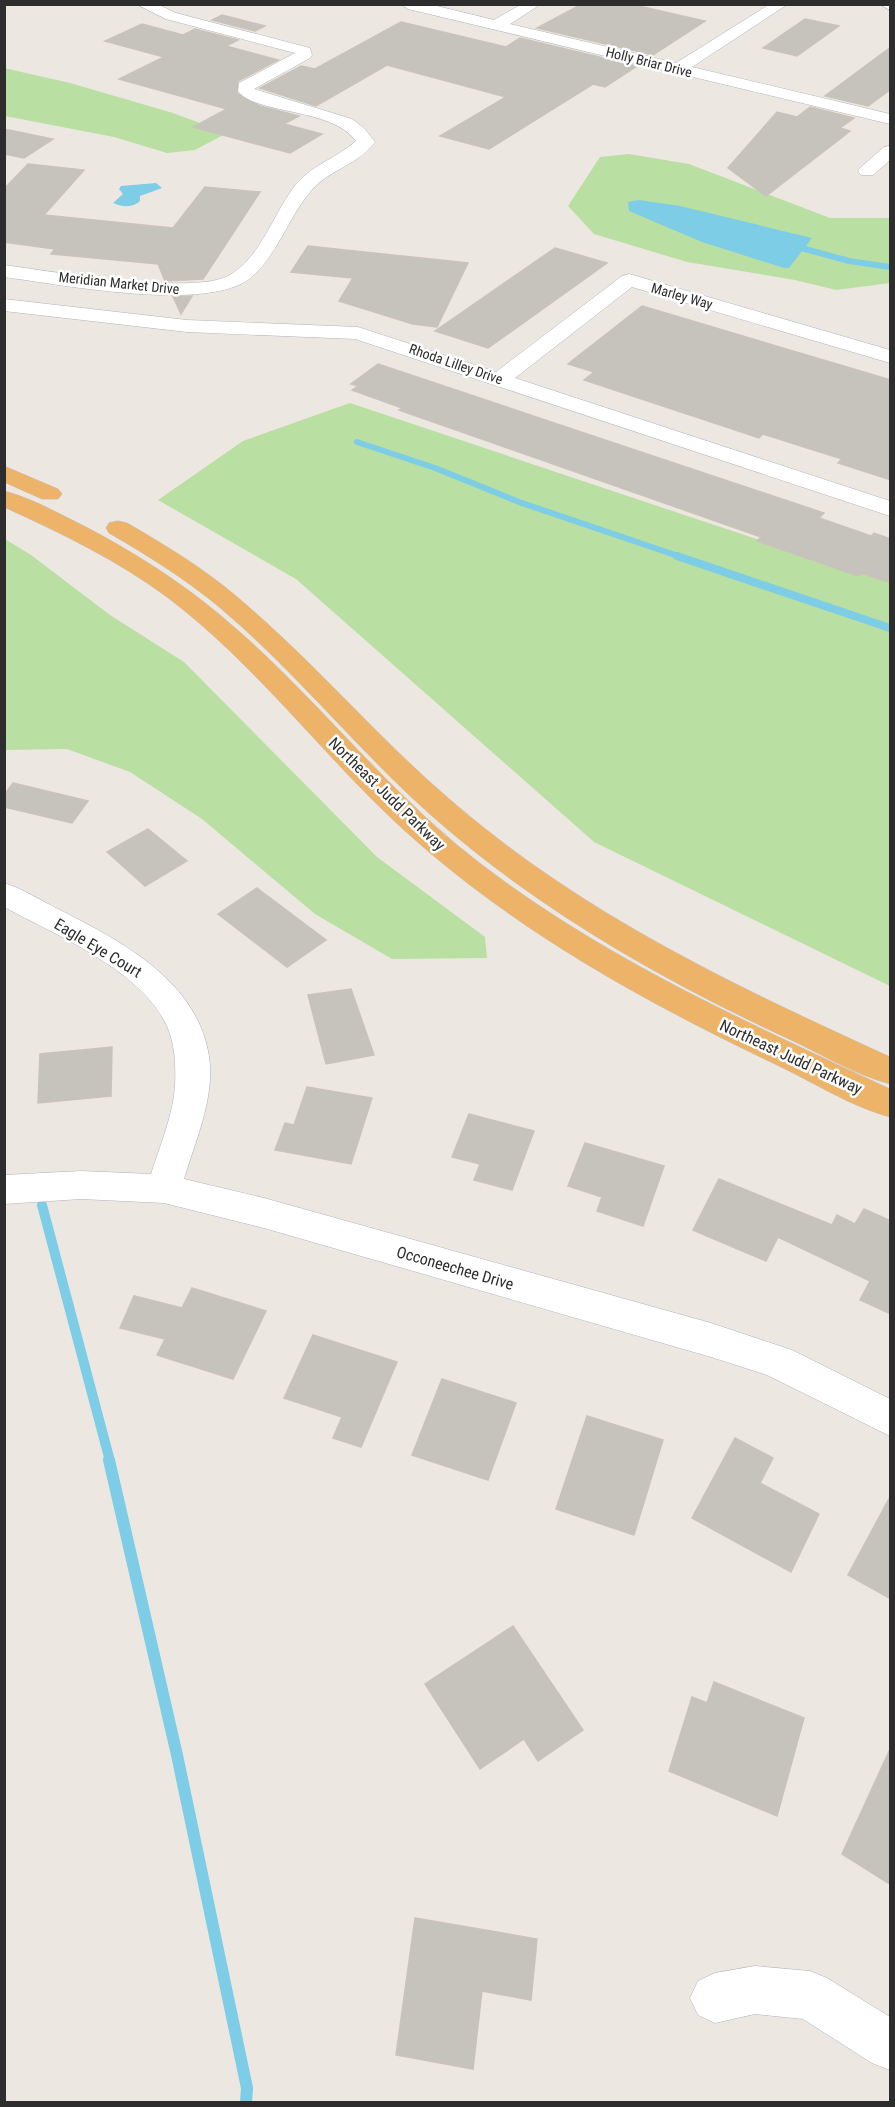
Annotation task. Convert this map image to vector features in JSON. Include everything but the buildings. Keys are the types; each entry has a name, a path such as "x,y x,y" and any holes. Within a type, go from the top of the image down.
{"highway":[{"name":"Northeast Judd Parkway","path":"4,473 90,513 185,568 239,611 273,642 443,809 494,852 560,899 622,939 891,1071"},
{"name":"Northeast Judd Parkway","path":"4,498 101,544 176,592 241,649 390,802 447,853 540,922 606,963 687,1008 891,1104"}],"street":[{"name":"Meridian Market Drive","path":"4,271 172,290 211,287 235,281 250,268 304,186 366,142 356,128 337,119 264,100 246,92 245,87 304,55 304,51 171,16 143,4"},
{"name":"Holly Briar Drive","path":"408,4 891,119"},
{"path":"496,25 534,4"},
{"path":"678,69 781,4"},
{"path":"886,4 891,6"},
{"path":"867,171 891,151"},
{"path":"27,308 60,277"},
{"name":"Marley Way","path":"500,379 629,280 891,357"},
{"name":"Rhoda Lilley Drive","path":"7,315 27,308 206,328 332,330 358,333 891,509"},
{"name":"Eagle Eye Court","path":"4,894 144,974 164,994 175,1011 186,1032 192,1060 192,1087 164,1189"},
{"name":"Occoneechee Drive","path":"4,1190 81,1185 164,1189 264,1214 711,1340 778,1362 891,1418"},
{"path":"715,1998 755,1990 810,1995 891,2045"}],"green space":[{"path":"4,68 70,83 173,113 227,133 195,150 167,153 114,137 5,116"},
{"path":"629,154 689,164 830,218 890,218 890,283 836,290 795,280 687,262 594,234 568,206 600,157"},
{"path":"350,403 792,551 890,578 890,986 594,842 296,579 158,500 243,441"},
{"path":"5,539 31,555 110,615 184,662 377,857 485,937 487,958 392,959 315,914 202,819 130,772 67,749 5,750"}],"water":[{"path":"156,183 162,188 140,196 140,201 134,205 124,206 113,203 123,194 119,189 121,186"},
{"path":"639,200 680,206 812,238 789,268 784,268 702,242 629,211 628,202"}],"waterway":[{"path":"794,246 849,261 890,267"},
{"path":"357,442 435,468 519,502 681,557"},
{"path":"677,556 890,628"},
{"path":"42,1205 110,1461"},
{"path":"109,1460 177,1755 247,2088 246,2102"}]}
